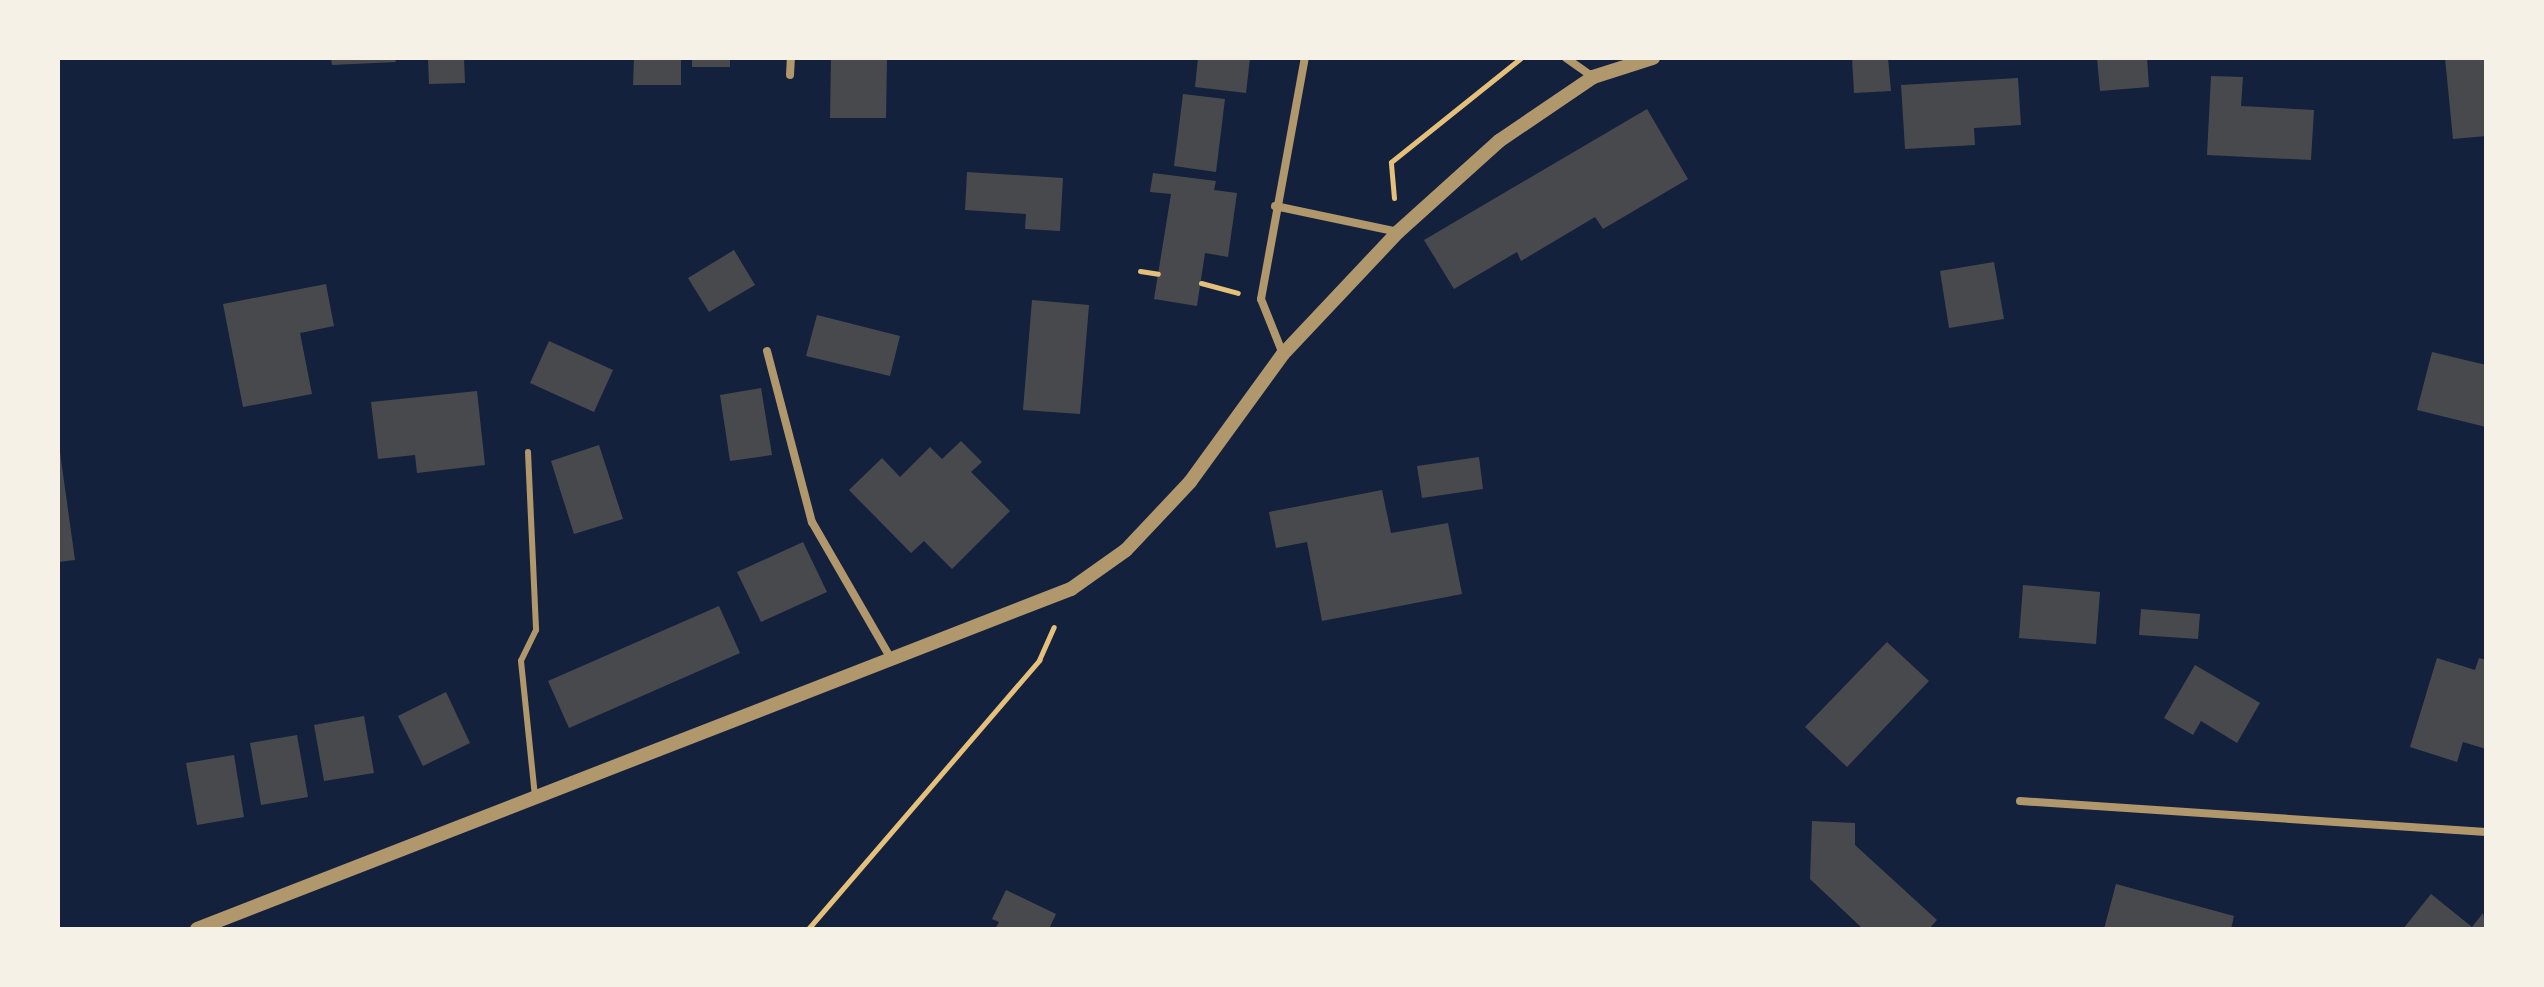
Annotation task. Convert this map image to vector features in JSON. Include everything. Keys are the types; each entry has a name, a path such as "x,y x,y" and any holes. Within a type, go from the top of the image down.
{"street":[{"path":"790,75 791,58"},
{"path":"1283,354 1261,299 1275,206 1305,58"},
{"path":"1566,58 1593,77"},
{"path":"197,929 1071,589 1126,550 1190,482 1283,354 1398,232 1499,141 1593,77 1653,58"},
{"path":"1275,206 1398,232"},
{"path":"767,351 812,522 890,657"},
{"path":"2020,801 2486,832"}],"lane":[{"path":"528,452 536,630 521,661 535,799"}],"path":[{"path":"1398,232 1391,162 1521,58"},
{"path":"1140,271 1158,274"},
{"path":"1201,283 1261,299"},
{"path":"808,929 1039,660 1071,589"}],"building":[{"path":"331,58 395,58 396,62 332,65"},
{"path":"428,58 464,58 465,83 429,84"},
{"path":"634,58 681,58 681,85 633,85"},
{"path":"692,58 730,58 730,67 692,67"},
{"path":"831,58 887,58 886,118 830,118"},
{"path":"1198,58 1250,58 1246,93 1195,87"},
{"path":"1852,58 1888,58 1891,91 1854,93"},
{"path":"2097,58 2147,58 2149,87 2100,91"},
{"path":"2445,58 2486,58 2486,136 2453,139"},
{"path":"2211,76 2243,77 2241,106 2314,110 2311,160 2207,155"},
{"path":"2018,78 2021,125 1974,128 1975,145 1905,149 1901,85"},
{"path":"1183,94 1225,99 1216,172 1174,166"},
{"path":"1647,109 1688,179 1603,229 1595,217 1521,261 1517,252 1454,289 1424,240"},
{"path":"967,172 1063,178 1060,231 1025,229 1026,214 965,210"},
{"path":"1153,173 1216,181 1214,190 1237,193 1228,257 1205,253 1197,306 1154,299 1171,194 1150,192"},
{"path":"734,250 755,285 709,312 688,278"},
{"path":"1994,262 2004,319 1949,328 1940,271"},
{"path":"326,284 334,326 300,333 312,394 243,407 223,304"},
{"path":"1032,300 1089,305 1080,414 1023,410"},
{"path":"817,315 900,336 890,376 806,356"},
{"path":"549,341 613,370 594,412 530,383"},
{"path":"2432,352 2486,365 2486,427 2417,410"},
{"path":"761,388 772,455 730,461 720,395"},
{"path":"477,391 485,465 417,473 415,455 378,459 371,402"},
{"path":"58,438 75,560 58,562"},
{"path":"961,441 982,462 971,472 1010,511 952,569 924,541 911,553 849,490 882,458 900,477 930,447 942,459"},
{"path":"599,445 623,519 574,534 551,461"},
{"path":"1479,457 1483,489 1422,498 1417,466"},
{"path":"1382,490 1391,533 1448,523 1462,594 1322,621 1307,542 1276,548 1269,512"},
{"path":"803,542 827,592 761,622 737,572"},
{"path":"2023,585 2100,592 2096,644 2019,638"},
{"path":"719,606 740,653 569,728 548,681"},
{"path":"2141,609 2200,614 2198,639 2139,635"},
{"path":"1887,642 1929,681 1847,767 1805,727"},
{"path":"2437,658 2475,670 2479,658 2486,660 2486,749 2463,742 2457,762 2410,747"},
{"path":"2195,665 2260,703 2237,743 2201,721 2193,735 2164,718"},
{"path":"446,692 470,743 423,766 398,716"},
{"path":"364,716 374,773 324,781 314,725"},
{"path":"297,735 308,797 261,805 250,743"},
{"path":"234,755 244,817 197,825 186,763"},
{"path":"1812,821 1855,823 1855,845 1937,920 1929,929 1863,929 1810,879"},
{"path":"2116,884 2234,916 2231,929 2104,929"},
{"path":"1006,890 1056,914 1049,929 995,929 999,922 992,919"},
{"path":"2431,894 2472,927 2483,913 2486,929 2403,929"}]}
